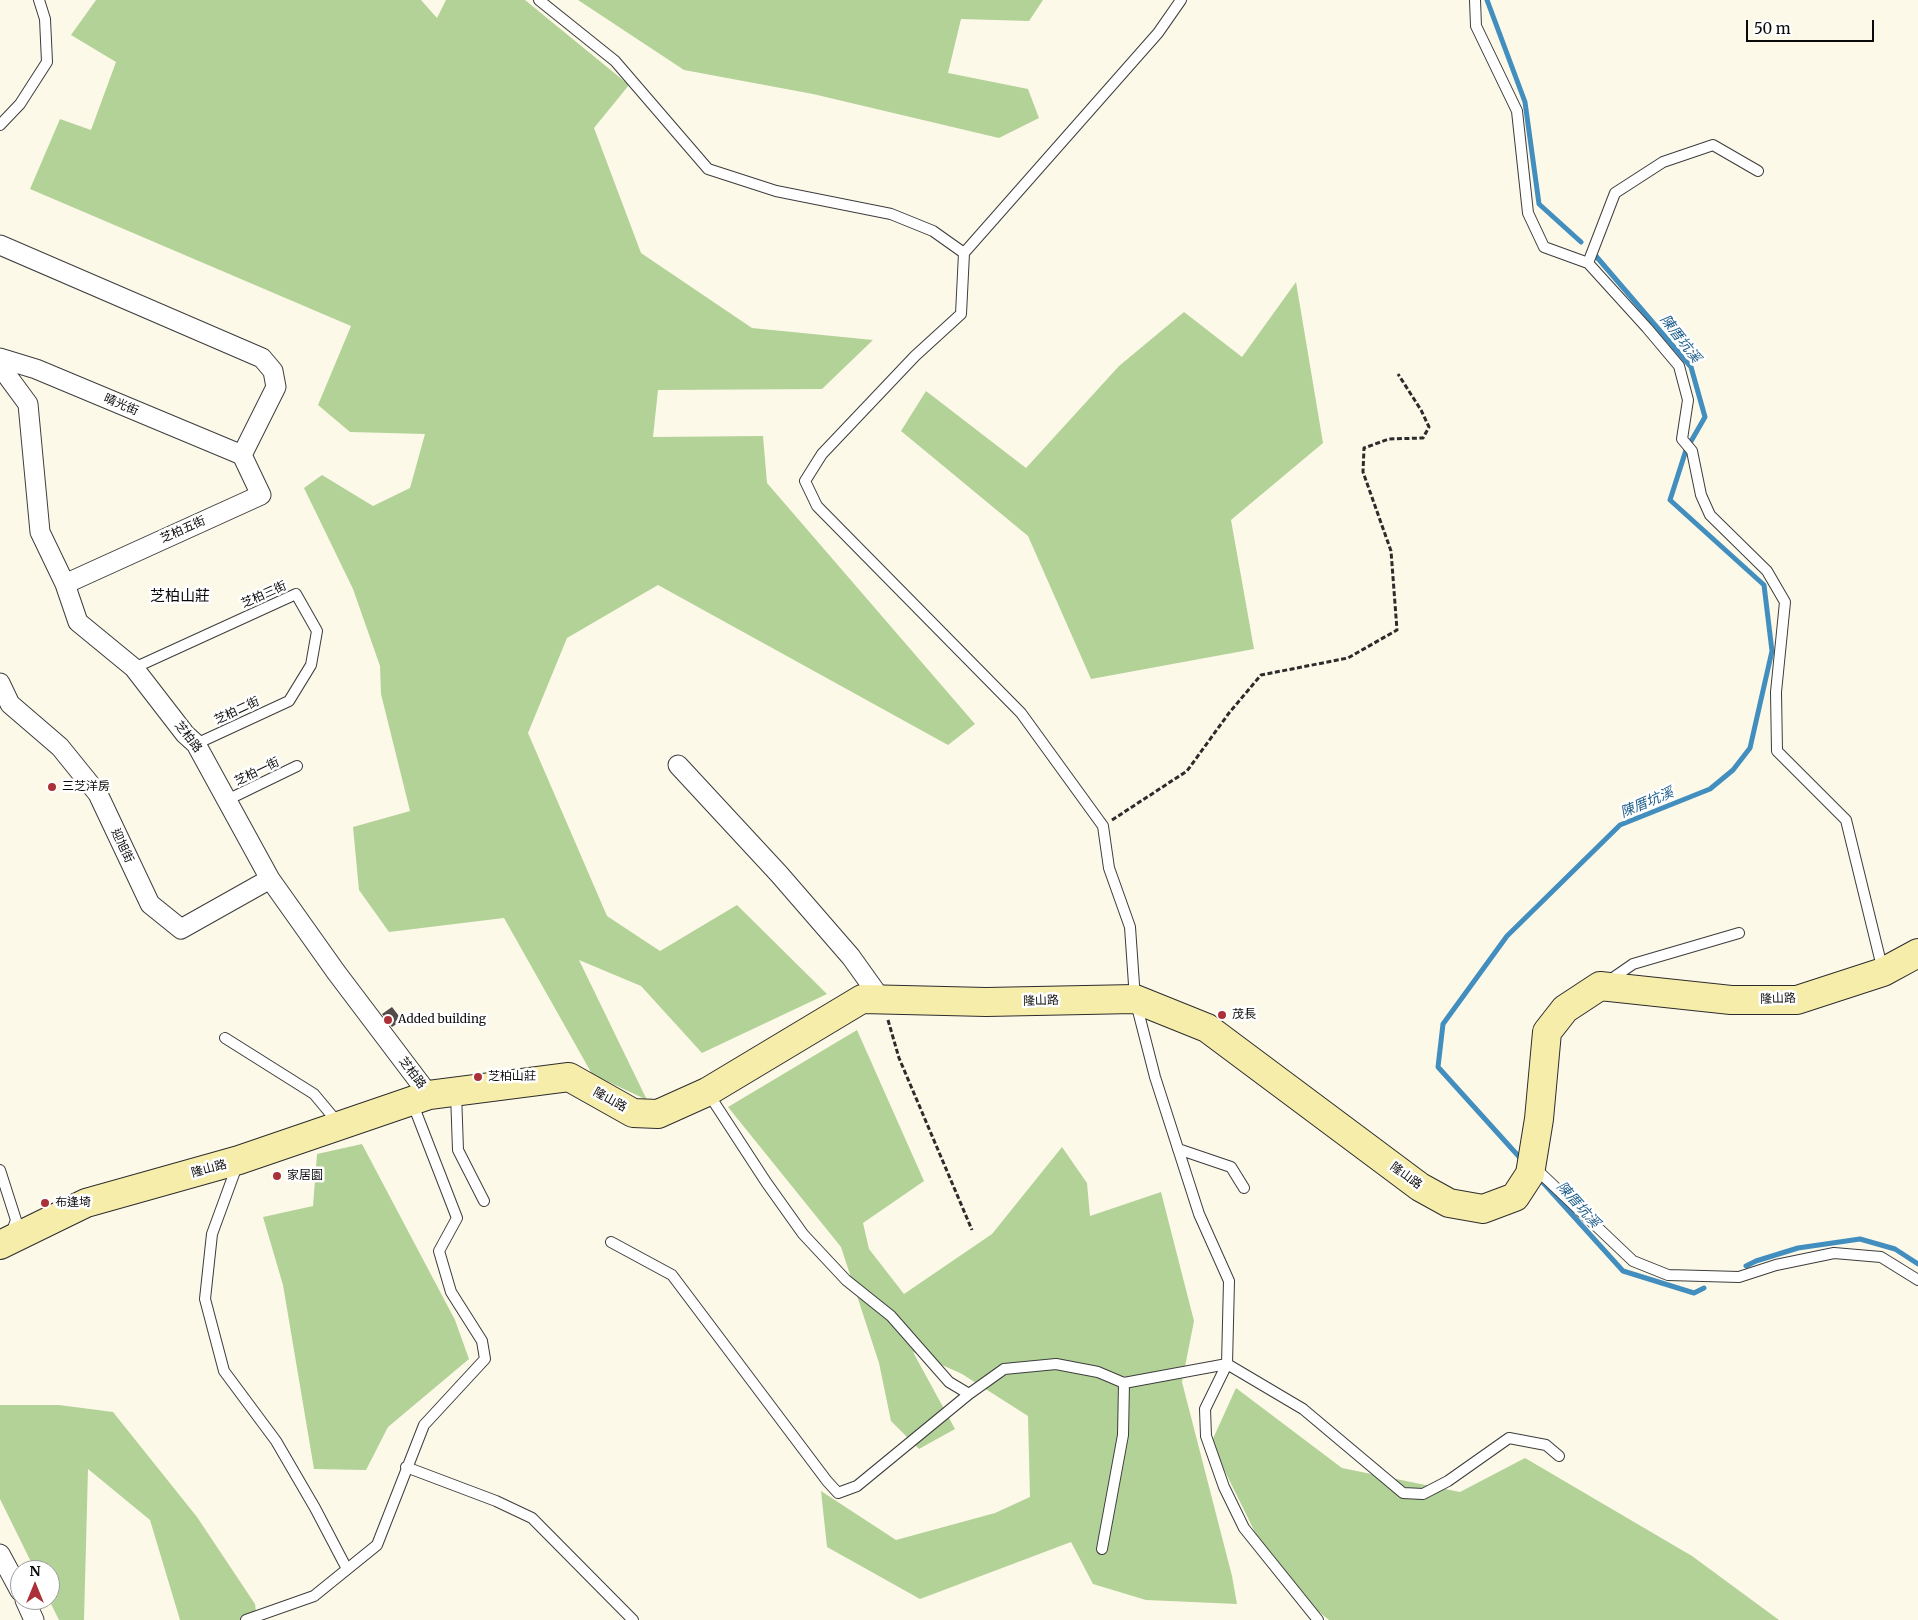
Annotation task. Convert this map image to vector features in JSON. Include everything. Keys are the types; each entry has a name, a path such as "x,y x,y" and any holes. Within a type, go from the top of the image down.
{"street":[{"path":"0,245 262,358 274,371 276,387 242,455"},
{"name":"晴光街","path":"0,358 36,369 242,455"},
{"name":"芝柏路","path":"0,366 28,404 40,532 65,584 78,622 134,668 196,744 270,880 336,972 420,1098"},
{"name":"芝柏五街","path":"65,584 261,495 242,455"},
{"name":"迎旭街","path":"0,684 10,704 60,747 98,794 150,904 181,929 270,880"},
{"path":"678,765 779,874 882,999"},
{"name":"隆山路","path":"3,1246 86,1203 239,1160 420,1098 569,1077 633,1113 658,1114 707,1092 862,999 986,1002 1135,999 1207,1028 1420,1187 1449,1203 1482,1209 1514,1197 1531,1168 1539,1119 1546,1032 1565,1009 1600,986 1731,1000 1797,1000 1883,972 1918,953"},
{"path":"0,1554 10,1572"}],"lane":[{"path":"0,125 20,104 47,62 45,19 39,0"},
{"path":"539,0 615,61 708,168 776,191 890,214 933,231 964,253"},
{"path":"1181,0 1158,34 964,253 961,314 915,356 822,454 805,481 817,506 1021,713 1104,826 1109,868 1130,927 1135,999 1154,1077 1199,1214 1229,1281 1227,1364 1205,1409 1206,1436 1224,1487 1244,1528 1318,1620"},
{"path":"1475,0 1476,26 1517,111 1528,213 1544,247 1588,263 1648,328 1679,366 1688,400 1682,439 1692,451 1701,495 1710,515 1767,571 1784,602 1776,692 1776,751 1846,820 1883,972"},
{"path":"1588,263 1615,193 1663,162 1713,145 1758,171"},
{"name":"芝柏三街","path":"134,668 296,594 317,631 311,665 289,701"},
{"name":"芝柏二街","path":"196,744 289,701"},
{"name":"芝柏一街","path":"227,800 298,766"},
{"path":"1600,986 1633,964 1739,933"},
{"path":"225,1038 314,1094 340,1126"},
{"path":"456,1092 458,1150 484,1201"},
{"path":"707,1092 802,1234 846,1280 891,1316 949,1382 969,1394"},
{"path":"246,1620 314,1596 377,1545 424,1425 485,1359 482,1341 451,1292 439,1252 457,1218 420,1098"},
{"path":"1178,1149 1232,1168 1244,1188"},
{"path":"239,1160 212,1234 205,1299 224,1371 276,1441 315,1508 347,1569"},
{"path":"1531,1168 1633,1261 1668,1275 1739,1277 1776,1265 1834,1253 1881,1257 1918,1280"},
{"path":"0,1170 16,1220 3,1246"},
{"path":"611,1242 672,1275 826,1481 838,1493 857,1486 969,1394 1004,1369 1056,1364 1098,1372 1124,1384 1227,1364 1304,1409 1402,1493 1424,1494 1448,1480 1509,1438 1546,1445 1559,1456"},
{"path":"1102,1549 1123,1435 1124,1384"},
{"path":"406,1467 496,1501 532,1518 633,1620"}],"path":[{"path":"1104,826 1186,771 1229,713 1261,675 1348,658 1397,630 1392,551 1363,472 1364,448 1389,439 1423,438 1429,427 1421,410 1398,374"},
{"path":"882,999 899,1058 972,1230"}],"green space":[{"path":"96,0 421,0 437,18 446,0 525,0 629,85 594,128 641,253 752,328 873,340 822,389 658,390 653,437 763,436 767,483 975,724 948,745 658,585 567,638 528,733 607,916 660,951 737,905 827,994 702,1053 641,986 579,960 647,1100 592,1074 504,918 389,932 359,890 353,827 410,811 381,694 380,666 353,589 304,488 322,475 373,506 410,488 425,434 350,432 318,405 351,326 30,189 60,119 91,130 116,62 71,35"},
{"path":"578,0 1043,0 1029,21 961,19 948,73 1028,89 1039,118 999,138 813,94 684,70"},
{"path":"1296,282 1323,443 1231,520 1254,649 1091,679 1028,536 901,431 926,391 1026,468 1119,366 1184,312 1242,357"},
{"path":"857,1030 924,1181 863,1223 869,1249 904,1294 992,1234 1062,1147 1087,1183 1090,1216 1161,1192 1194,1321 1182,1382 1232,1576 1237,1604 1146,1600 1093,1584 1071,1542 920,1599 827,1547 821,1491 896,1540 995,1513 1030,1497 1028,1416 962,1374 913,1352 955,1429 919,1449 891,1421 879,1363 841,1247 728,1107"},
{"path":"362,1144 455,1320 469,1359 388,1427 366,1470 314,1469 283,1285 263,1217 313,1206 317,1154"},
{"path":"1236,1388 1342,1468 1460,1492 1525,1458 1692,1556 1779,1620 1329,1620 1278,1579 1211,1443"},
{"path":"0,1405 59,1405 113,1412 197,1517 255,1604 257,1620 180,1620 150,1520 88,1469 84,1620 59,1620 54,1610 60,1610 60,1560 30,1560 0,1499"}],"building":[{"path":"392,1007 402,1020 392,1027 382,1014"}],"waterway":[{"name":"陳厝坑溪","path":"1487,0 1525,102 1539,204 1581,242"},
{"name":"陳厝坑溪","path":"1522,1160 1438,1067 1443,1024 1507,936 1620,825 1710,789 1733,770 1750,748 1772,651 1764,585 1670,500 1686,450 1705,417 1691,367 1595,255"},
{"name":"陳厝坑溪","path":"1538,1177 1623,1271 1694,1293 1704,1288"},
{"name":"陳厝坑溪","path":"1746,1266 1798,1248 1860,1239 1895,1249 1918,1264"}],"place":[{"name":"三芝洋房","path":"52,787"},
{"name":"茂長","path":"1222,1015"},
{"name":"Added building","path":"388,1020"},
{"name":"芝柏山莊","path":"478,1077"},
{"name":"家居園","path":"277,1176"},
{"name":"布逢埼","path":"45,1203"}],"district":[{"name":"芝柏山莊","path":"180,597"}]}
